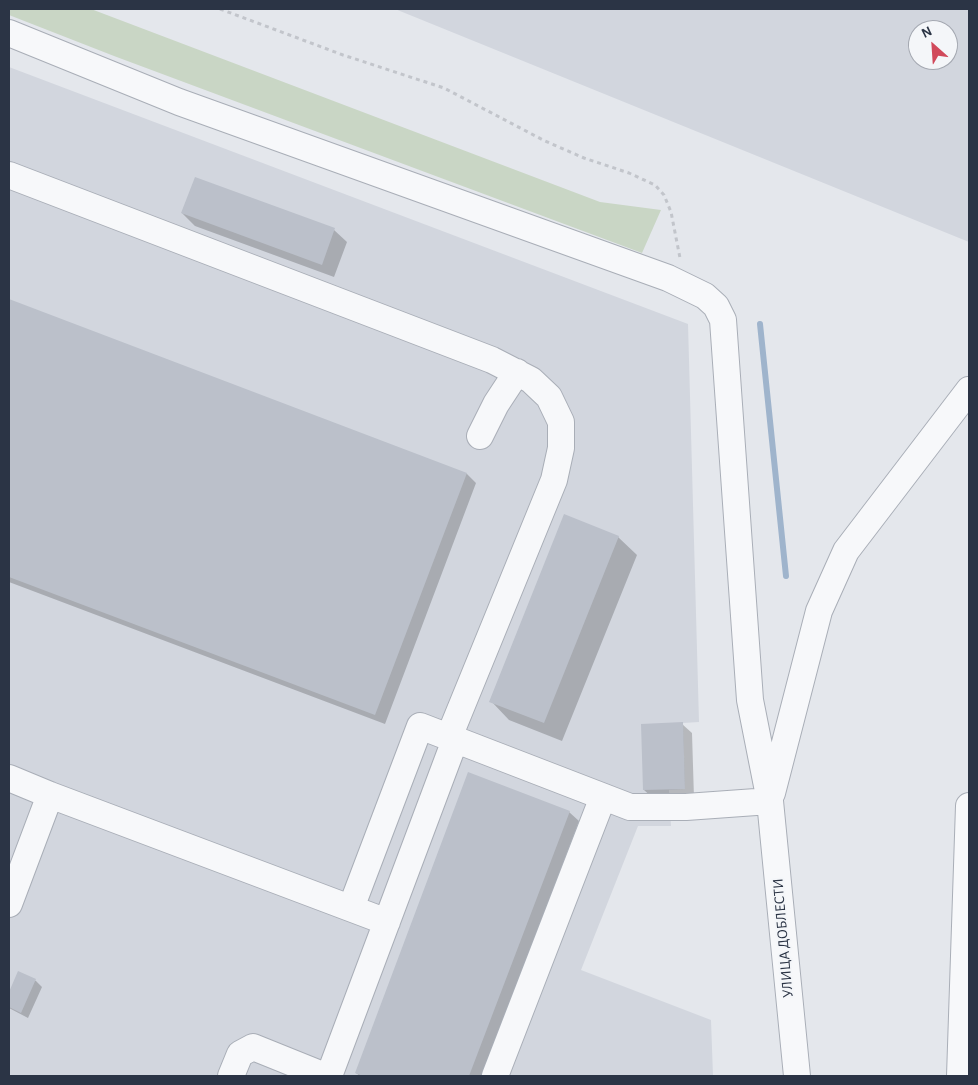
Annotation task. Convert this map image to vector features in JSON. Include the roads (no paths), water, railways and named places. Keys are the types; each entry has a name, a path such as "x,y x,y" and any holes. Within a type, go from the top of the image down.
{"street":[{"path":"9,33 179,102 668,278 705,296 716,306 724,320 750,700 770,801"},
{"path":"9,175 483,356 532,380 550,397 561,422 561,448 554,480 452,738 387,922 329,1076"},
{"path":"480,436 496,404 517,372"},
{"path":"770,801 819,611 846,551 969,390"},
{"path":"351,908 420,726 630,807 770,801"},
{"path":"9,778 387,922"},
{"path":"9,904 50,795"},
{"path":"495,1076 603,796"},
{"name":"УЛИЦА ДОБЛЕСТИ","path":"770,801 797,1076"},
{"path":"960,1076 969,806"},
{"path":"231,1076 240,1054 253,1047 325,1076"}],"waterway":[{"path":"760,324 786,576"}]}
